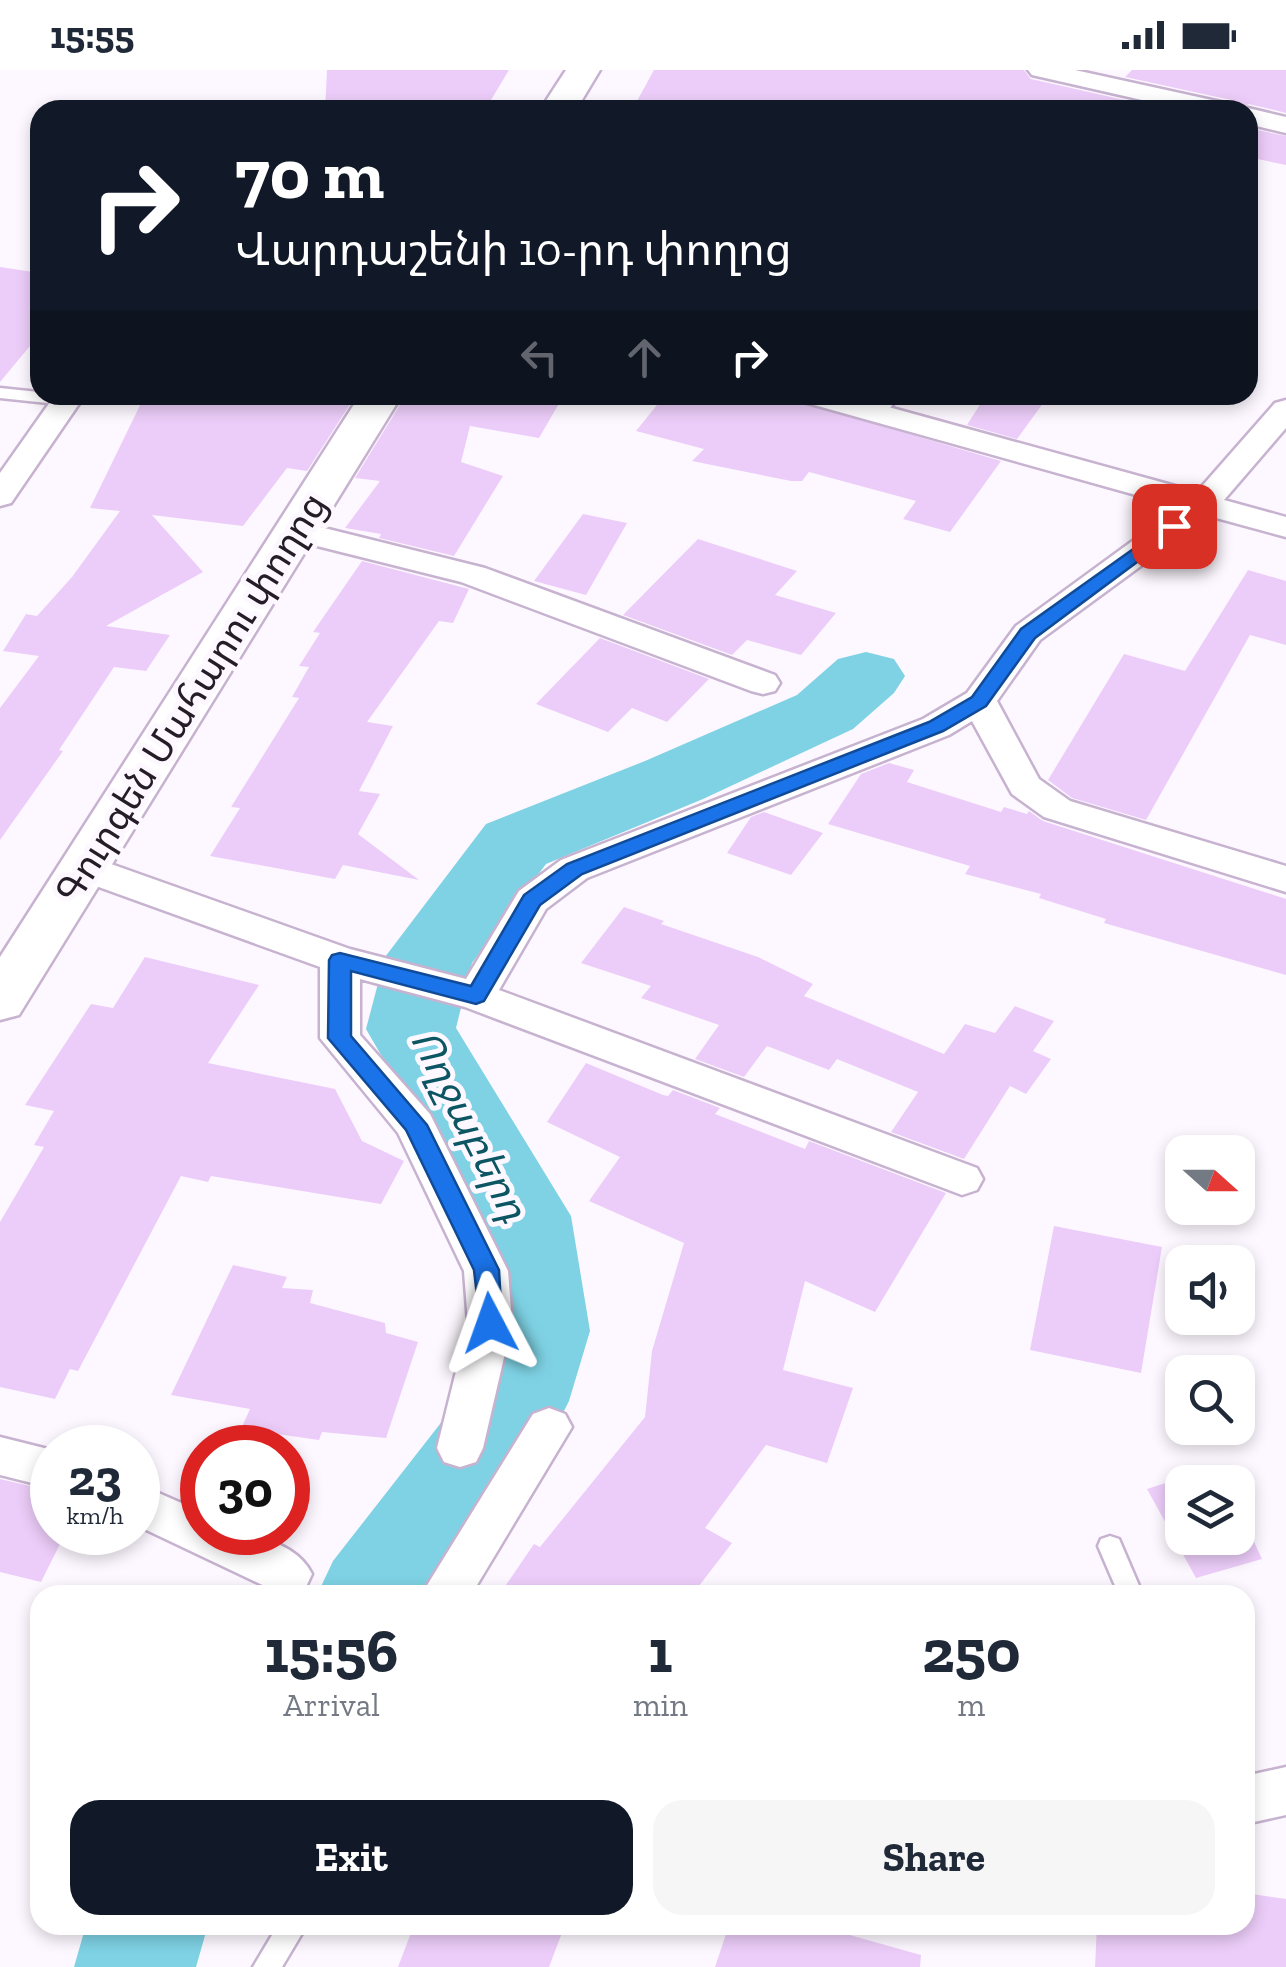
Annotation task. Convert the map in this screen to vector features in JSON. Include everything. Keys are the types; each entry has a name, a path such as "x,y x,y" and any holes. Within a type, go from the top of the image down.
{"main road":[{"path":"564,100 583,70"},
{"name":"Գուրգեն Մահարու փողոց","path":"0,1002 376,405"}],"street":[{"path":"1042,70 1176,100"},
{"path":"1258,118 1286,124"},
{"path":"0,496 63,405"},
{"path":"888,405 1286,527"},
{"path":"469,994 532,900 574,869 936,727 979,701 1028,634 1203,504 1286,409"},
{"path":"296,531 473,575 763,682"},
{"path":"979,701 1024,786 1057,809 1286,880"},
{"path":"84,868 347,962 469,994 962,1179"},
{"path":"347,962 340,1038 415,1125 486,1270 490,1323 460,1448"},
{"path":"451,1585 549,1428"},
{"path":"0,1456 30,1463"},
{"path":"160,1514 288,1574"},
{"path":"1255,1798 1286,1791"}],"lane":[{"path":"0,393 30,395"},
{"path":"1110,1546 1127,1585"},
{"path":"268,1967 287,1935"}],"building":[{"path":"327,70 509,70 491,100 326,100"},
{"path":"654,70 1024,70 1031,79 1124,100 638,100"},
{"path":"1132,70 1286,70 1286,113 1258,106 1258,100 1231,100 1125,77"},
{"path":"1258,130 1286,136 1286,165 1258,159"},
{"path":"0,267 30,272 30,346 0,382"},
{"path":"140,405 350,405 307,471 287,468 243,526 152,515 203,572 106,626 170,635 146,671 114,667 59,750 63,751 0,840 0,708 39,656 3,651 26,614 37,616 72,577 120,511 90,508"},
{"path":"400,405 558,405 539,438 470,426 461,462 503,476 454,556 379,538 381,534 345,528 380,481 355,478"},
{"path":"657,405 810,405 1001,461 950,532 903,519 916,501 809,472 802,481 791,481 692,461 704,449 636,431"},
{"path":"980,405 1042,405 1017,439 967,425"},
{"path":"583,514 627,523 586,595 534,581"},
{"path":"698,539 797,571 775,595 836,613 801,655 747,640 732,655 623,615"},
{"path":"362,561 469,589 453,623 439,621 367,722 393,726 359,791 380,794 358,834 419,880 343,865 335,879 210,856 240,808 231,807 299,698 292,697 309,667 299,666 320,633 313,632"},
{"path":"1248,570 1286,581 1286,645 1250,635 1146,820 1072,798 1048,780 1124,654 1185,671"},
{"path":"600,638 709,679 667,722 632,708 608,732 536,704"},
{"path":"889,763 914,770 907,782 1001,812 1004,807 1027,814 1029,811 1043,821 1286,899 1286,975 1104,923 1106,919 1039,898 1041,894 965,874 970,866 828,824 861,774"},
{"path":"764,812 823,833 791,875 727,853 751,817"},
{"path":"624,907 758,957 813,984 804,996 944,1054 965,1024 995,1033 1015,1006 1054,1021 1033,1051 1051,1059 1026,1094 1010,1086 964,1159 891,1132 918,1092 837,1059 829,1070 767,1046 744,1077 695,1059 719,1025 641,998 651,986 581,963"},
{"path":"145,957 259,985 208,1063 335,1089 362,1141 404,1161 381,1204 211,1176 208,1182 181,1176 78,1371 70,1369 55,1399 0,1387 0,1222 44,1147 34,1145 54,1111 25,1105 91,1004 113,1008"},
{"path":"586,1063 663,1095 668,1096 673,1090 720,1108 715,1114 805,1149 809,1141 946,1193 875,1312 805,1281 783,1370 853,1388 827,1463 766,1445 705,1528 732,1543 700,1585 506,1585 534,1544 540,1547 645,1417 652,1351 684,1243 589,1201 620,1157 547,1122"},
{"path":"1054,1226 1162,1247 1141,1373 1030,1350"},
{"path":"233,1265 287,1277 282,1288 313,1290 310,1303 385,1323 386,1333 418,1342 386,1438 322,1432 319,1440 310,1439 310,1425 243,1425 250,1409 171,1395"},
{"path":"0,1479 30,1486 30,1555 54,1555 41,1582 0,1572"},
{"path":"1165,1483 1165,1522 1147,1489"},
{"path":"1255,1544 1262,1559 1196,1578 1183,1555 1255,1555"},
{"path":"1255,1894 1286,1899 1286,1967 1095,1967 1097,1935 1255,1935"},
{"path":"410,1935 561,1935 549,1967 398,1967"},
{"path":"726,1935 850,1935 921,1955 920,1967 715,1967"}],"waterway":[{"name":"Ողջաբերդ","path":"379,1585 517,1401 540,1331 523,1216 411,1029 429,957 516,844 674,780 825,712 866,676"},
{"name":"Ողջաբերդ","path":"135,1967 144,1935"}],"route":[{"path":"490,1323 486,1270 415,1125 340,1038 340,960 476,996 532,900 574,869 936,727 979,701 1028,634 1174,526"}]}
